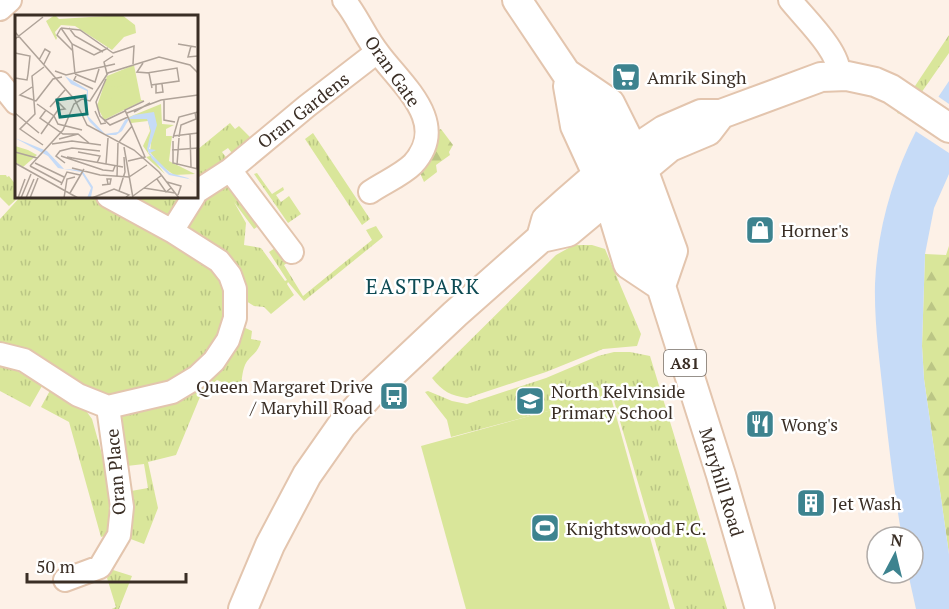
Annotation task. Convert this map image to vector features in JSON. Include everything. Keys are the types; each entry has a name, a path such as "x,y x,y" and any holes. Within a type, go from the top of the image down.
{"main road":[{"path":"517,0 566,73 610,103 621,173 628,264 661,286 673,251 621,173 575,126 566,73"},
{"path":"243,609 270,544 294,497 342,425 370,394 425,341 541,238 568,232 621,173 664,130 701,114 721,114 814,79 839,75 858,77 883,85 949,128"},
{"name":"Maryhill Road","path":"661,286 721,475 760,609"}],"street":[{"name":"Oran Gate","path":"344,0 377,52 412,94 426,120 425,147 412,165 370,192"},
{"path":"790,0 834,54 839,65 839,75"},
{"name":"Oran Gardens","path":"198,191 230,170 306,106 377,52"},
{"path":"0,83 15,102"},
{"path":"230,170 292,252"},
{"path":"0,354 24,360 78,395 108,407 172,392 196,377 214,361 228,340 235,318 235,289 230,275 219,261 172,231 112,198"},
{"path":"172,231 193,198"},
{"name":"Oran Place","path":"65,580 100,567 119,535 122,507 108,407"}],"green space":[{"path":"949,35 949,53 905,116 897,113"},
{"path":"230,123 235,129 239,126 250,137 249,147 235,157 228,148 222,152 229,161 225,186 231,187 263,223 254,229 234,202 246,223 244,245 261,248 285,281 287,280 269,252 278,246 290,261 284,265 303,296 372,240 366,230 376,226 383,237 304,301 288,282 294,295 271,314 264,307 254,306 246,301 241,326 252,331 251,339 261,341 260,345 245,365 240,389 217,380 202,392 176,455 148,462 158,508 144,544 128,538 133,517 131,491 148,488 144,464 127,466 106,401 0,351 0,219 19,198 198,198 198,149"},
{"path":"441,129 453,145 449,152 450,155 436,165 437,172 424,182 420,173 430,159 436,131"},
{"path":"313,133 370,219 362,225 305,139"},
{"path":"257,173 272,194 283,187 284,190 276,195 281,202 289,196 301,214 288,223 254,174"},
{"path":"0,175 9,176 15,184 15,198 18,198 9,206 0,197"},
{"path":"574,245 592,245 605,249 641,334 637,346 603,349 546,372 467,398 456,396 439,386 432,378 556,255"},
{"path":"949,246 949,554 924,379 922,346 925,254 946,255"},
{"path":"614,352 650,356 727,609 675,609 612,394 451,437 447,420 425,392 467,404 546,378 598,356"},
{"path":"0,367 14,369 42,386 30,407 0,391"},
{"path":"53,385 81,404 92,419 112,490 109,535 101,537 69,422 41,407"},
{"name":"Knightswood F.C.","path":"610,394 670,609 466,609 421,446"},
{"path":"113,570 132,576 119,609 112,609 116,607 107,578"}],"water":[{"path":"949,81 949,174 934,208 925,254 922,346 924,379 949,554 949,609 916,609 911,585 925,585 925,525 900,525 875,313 876,264 887,205 907,149 916,131"}],"pier":[{"path":"936,95 949,104 949,153 914,130"}],"place":[{"name":"Amrik Singh","path":"626,77"},
{"name":"Horner's","path":"760,230"},
{"name":"Queen Margaret Drive / Maryhill Road","path":"394,396"},
{"name":"North Kelvinside Primary School","path":"530,401"},
{"name":"Wong's","path":"760,424"},
{"name":"Jet Wash","path":"811,503"},
{"name":"Knightswood F.C.","path":"545,528"}],"district":[{"name":"EASTPARK","path":"423,286"}]}
